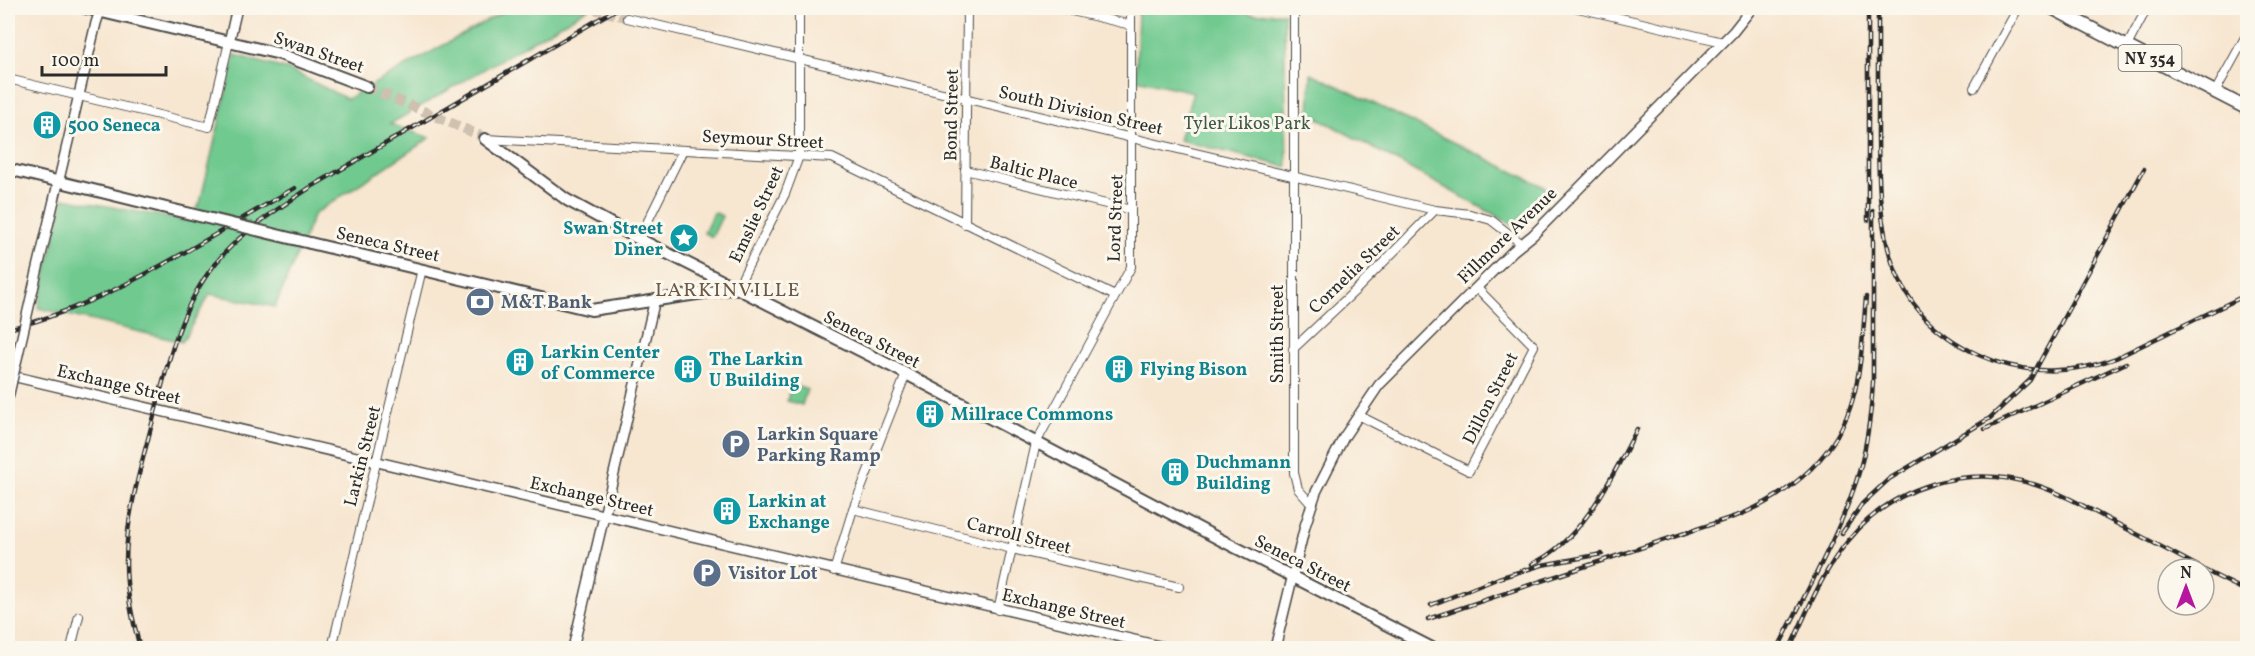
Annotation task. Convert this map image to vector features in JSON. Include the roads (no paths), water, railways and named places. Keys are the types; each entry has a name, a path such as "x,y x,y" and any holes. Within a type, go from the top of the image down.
{"main road":[{"name":"Swan Street","path":"85,8 100,9 280,54 367,87"},
{"name":"NY 354","path":"2052,8 2247,109"},
{"path":"486,139 567,200 737,288"},
{"name":"Seneca Street","path":"8,169 591,310 737,288 1432,648"}],"street":[{"path":"8,79 209,127 237,8"},
{"name":"Emslie Street","path":"737,288 785,194 799,156 800,8"},
{"name":"Bond Street","path":"965,224 967,8"},
{"path":"1059,8 1131,25"},
{"name":"Lord Street","path":"998,610 1036,443 1131,267 1131,8"},
{"name":"Smith Street","path":"1294,8 1295,483 1312,505"},
{"path":"1578,8 1601,10 1723,42"},
{"name":"Fillmore Avenue","path":"1312,505 1335,453 1358,414 1379,385 1723,42 1752,8"},
{"path":"1974,88 2018,8"},
{"path":"2127,46 2147,8"},
{"path":"8,398 100,9"},
{"name":"South Division Street","path":"627,18 1293,177 1435,210 1470,214 1491,220 1522,244"},
{"path":"2215,92 2247,32"},
{"name":"Seymour Street","path":"486,139 832,158 1115,296"},
{"path":"639,239 683,150"},
{"name":"Baltic Place","path":"965,170 1131,210"},
{"name":"Cornelia Street","path":"1293,349 1357,289 1435,210"},
{"name":"Larkin Street","path":"333,648 422,269"},
{"name":"Dillon Street","path":"1358,414 1469,471 1534,346 1477,288"},
{"path":"573,648 655,299"},
{"path":"834,570 853,509 906,374"},
{"name":"Exchange Street","path":"8,375 998,610 1168,648"},
{"path":"1275,648 1312,505"},
{"name":"Carroll Street","path":"853,509 1012,549 1179,587"},
{"path":"71,648 79,616"}],"tunnel":[{"path":"583,8 627,18"},
{"path":"367,87 485,139"}],"railway":[{"path":"140,648 130,606 126,574 131,509 179,329 194,295 215,264 253,227 311,187 618,8"},
{"path":"1868,8 1868,220"},
{"path":"1878,8 1879,169 1885,234 1892,263 1905,290 1922,315 1947,336 1996,362 2030,369 2082,368 2116,358 2248,294"},
{"path":"1842,533 1862,504 1889,479 1990,418 2030,380 2144,169"},
{"path":"8,329 47,318 120,287 156,269 295,188"},
{"path":"1778,648 1840,524 1856,482 1866,445 1873,382 1873,211"},
{"path":"1428,619 1742,514 1761,505 1796,482 1825,454 1846,418 1858,374 1866,297"},
{"path":"1985,429 2126,363"},
{"path":"1532,564 1567,540 1581,523 1607,486 1637,429"},
{"path":"1790,648 1830,566 1848,541 1866,522 1909,493 1958,478 2010,479 2045,488 2081,504 2180,557"},
{"path":"1431,605 1499,578 1542,565 1602,554"},
{"path":"2216,576 2248,592"}],"place":[{"name":"500 Seneca","path":"47,125"},
{"name":"Swan Street Diner","path":"684,238"},
{"name":"M&T Bank","path":"480,302"},
{"name":"Larkin Center of Commerce","path":"520,362"},
{"name":"The Larkin U Building","path":"688,369"},
{"name":"Flying Bison","path":"1119,369"},
{"name":"Millrace Commons","path":"930,414"},
{"name":"Larkin Square Parking Ramp","path":"736,444"},
{"name":"Duchmann Building","path":"1175,472"},
{"name":"Larkin at Exchange","path":"727,511"},
{"name":"Visitor Lot","path":"707,573"}],"district":[{"name":"LARKINVILLE","path":"728,289"}],"park label":[{"name":"Tyler Likos Park","path":"1247,123"}]}
